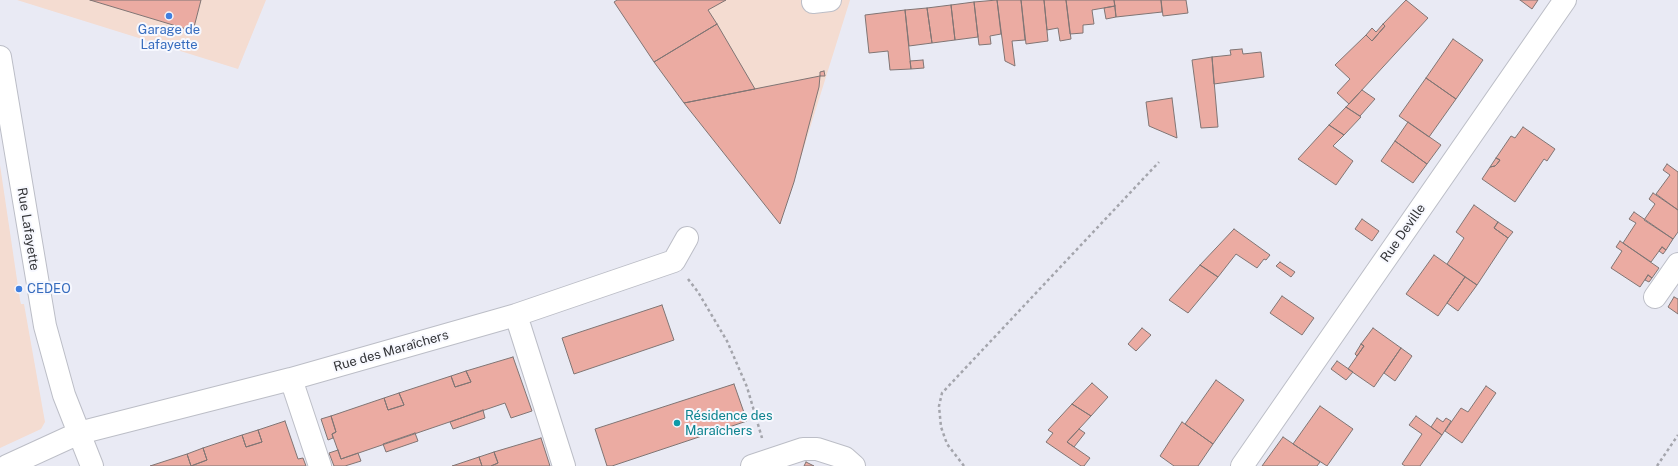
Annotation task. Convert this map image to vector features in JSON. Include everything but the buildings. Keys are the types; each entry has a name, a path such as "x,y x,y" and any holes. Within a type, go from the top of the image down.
{"street":[{"name":"Rue Deville","path":"1242,466 1565,0"},
{"name":"Rue Lafayette","path":"0,57 45,326 61,385 92,466"},
{"path":"674,261 687,238"},
{"name":"Rue des Maraîchers","path":"7,466 79,433 291,379 516,315 674,261"},
{"path":"1655,297 1678,264"},
{"path":"516,315 564,466"},
{"path":"291,379 320,466"},
{"path":"760,463 802,449 817,449 845,458 854,466"}],"path":[{"path":"964,466 947,444 941,427 939,406 942,393 1159,162"},
{"path":"674,261 698,292 727,341 748,387 760,463"},
{"path":"1657,466 1678,435"}],"shaded area":[{"path":"17,0 266,0 238,69"},
{"path":"626,0 850,0 780,224"},
{"path":"0,165 20,300 21,304 24,304 45,422 41,429 0,448"}],"place":[{"name":"Garage de Lafayette","path":"169,16"},
{"name":"CEDEO","path":"19,289"},
{"name":"Résidence des Maraîchers","path":"677,423"}]}
